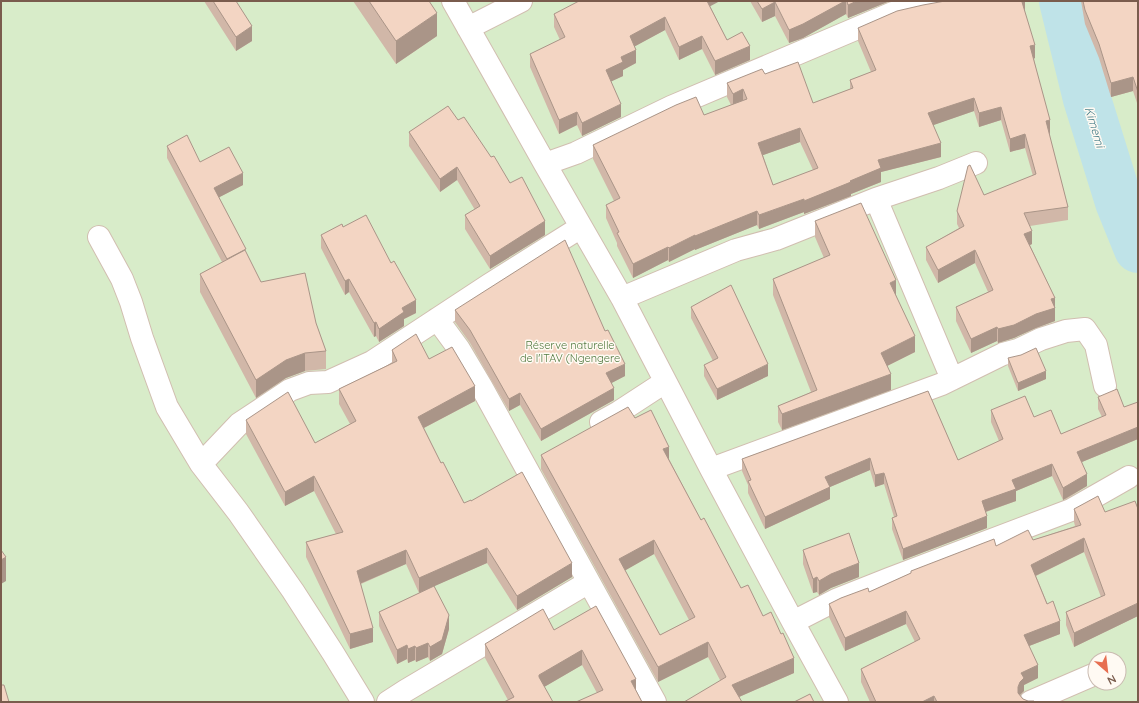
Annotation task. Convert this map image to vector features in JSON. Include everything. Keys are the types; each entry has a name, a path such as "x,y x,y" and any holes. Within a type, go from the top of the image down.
{"street":[{"path":"453,1 622,298 710,469 837,702"},
{"path":"468,28 521,1"},
{"path":"545,164 576,153 671,108 893,13 920,6 950,1"},
{"path":"622,298 736,250 776,239 876,199 940,178 976,163"},
{"path":"876,199 952,379"},
{"path":"201,464 239,424 290,390 308,383 328,382 372,362 436,319 581,227"},
{"path":"99,237 124,285 131,302 142,338 167,407 201,464 238,512 293,591 363,702"},
{"path":"436,319 459,349 481,386 532,460 589,582 655,702"},
{"path":"710,469 942,384 1003,354 1018,350 1041,339 1066,331 1085,329 1096,345 1105,386"},
{"path":"586,430 619,412 665,382"},
{"path":"793,622 836,600 1071,510 1129,477"},
{"path":"388,702 589,582"},
{"path":"1030,702 1087,677"}],"green space":[{"name":"Réserve naturelle de l'ITAV (Ngengere","path":"1,1 1138,1 1138,702 1,702"}],"building":[{"path":"213,1 236,1 252,26 236,37"},
{"path":"369,1 429,1 437,13 396,41"},
{"path":"579,1 707,1 727,40 742,32 750,46 715,61 702,36 679,47 665,17 630,36 636,50 621,57 623,62 606,70 621,104 582,123 577,112 559,120 530,54 565,37 554,14"},
{"path":"757,1 845,1 789,30 775,2 762,9"},
{"path":"847,1 857,1 848,5"},
{"path":"945,1 1025,1 1022,2 1035,45 1030,46 1050,120 1046,121 1068,207 1024,213 1032,231 1024,234 1055,298 1051,299 1055,308 1036,314 1014,325 998,329 997,327 971,339 956,307 993,290 975,250 938,270 926,247 964,226 957,211 968,166 970,165 984,195 1036,174 1025,134 1010,139 1001,107 979,113 974,98 928,113 941,143 878,160 881,168 850,181 851,182 804,201 804,199 759,215 757,211 695,235 633,264 617,233 619,232 606,205 620,198 593,145 696,97 704,115 747,99 743,89 733,94 727,83 762,69 765,74 798,62 813,103 853,88 850,80 876,70 858,28 897,11","holes":["800,128 818,168 773,185 758,143"]},
{"path":"1083,1 1138,1 1138,92 1133,77 1111,83 1099,44 1085,10"},
{"path":"448,106 458,120 464,117 491,157 494,156 510,183 522,177 545,221 490,256 465,215 480,206 457,167 440,179 409,132"},
{"path":"187,135 200,162 229,147 243,173 214,188 246,249 227,259 167,146"},
{"path":"861,203 896,280 890,283 915,336 881,353 891,374 782,414 778,406 817,390 773,279 830,255 815,221"},
{"path":"366,215 391,263 394,261 416,300 402,308 404,312 379,329 376,322 374,323 349,279 345,281 321,235 342,224 343,227"},
{"path":"565,240 605,331 608,330 625,364 606,373 614,388 541,429 520,393 509,399 470,330 455,310"},
{"path":"245,250 261,282 305,273 316,323 326,351 305,353 286,360 256,380 200,274"},
{"path":"731,285 768,364 717,389 704,365 718,358 691,307"},
{"path":"416,334 429,359 452,347 475,386 418,417 441,463 443,462 464,503 471,501 522,472 572,563 517,596 487,548 419,578 406,550 357,571 373,628 350,634 306,542 343,532 314,476 285,492 246,420 288,392 315,443 356,421 339,389 397,361 392,350"},
{"path":"1036,348 1046,371 1018,383 1008,358 1021,355"},
{"path":"1117,389 1124,407 1138,402 1138,427 1077,452 1087,474 1063,488 1052,464 1012,480 1016,489 982,501 987,516 903,549 892,518 897,516 884,473 875,475 870,458 825,477 830,487 765,517 748,481 751,480 742,459 928,391 958,460 1003,439 991,410 1025,396 1034,417 1051,410 1061,434 1106,415 1098,397"},
{"path":"628,407 635,418 651,410 669,447 663,449 701,520 704,518 741,588 748,585 763,616 771,612 781,634 783,633 794,658 732,685 742,702 684,702 726,677 708,642 658,667 541,455","holes":["654,540 695,617 660,635 619,559"]},
{"path":"1098,496 1105,512 1135,501 1138,509 1138,603 1074,633 1066,612 1105,595 1084,538 1031,565 1047,604 1053,601 1060,621 1024,635 1038,665 1021,673 1024,678 1018,687 1018,693 1023,699 1034,702 937,702 934,696 922,702 876,702 861,669 920,639 906,611 845,638 829,604 868,588 869,592 911,573 911,571 994,539 996,546 1028,530 1033,540 1081,525 1074,509"},
{"path":"849,533 859,563 831,574 819,581 817,577 813,579 803,550"},
{"path":"1,550 6,557 1,560"},
{"path":"434,586 449,615 442,640 430,647 428,643 416,648 415,646 408,649 407,645 397,650 379,612"},
{"path":"596,606 636,679 631,681 642,702 576,702 603,690 582,650 539,675 553,702 504,702 514,697 485,644 543,609 554,630"},
{"path":"1,685 4,685 9,702 1,702"},
{"path":"810,694 814,702 794,702"}],"waterway":[{"name":"Kimemi","path":"1063,1 1087,99 1119,202 1138,249"}]}
